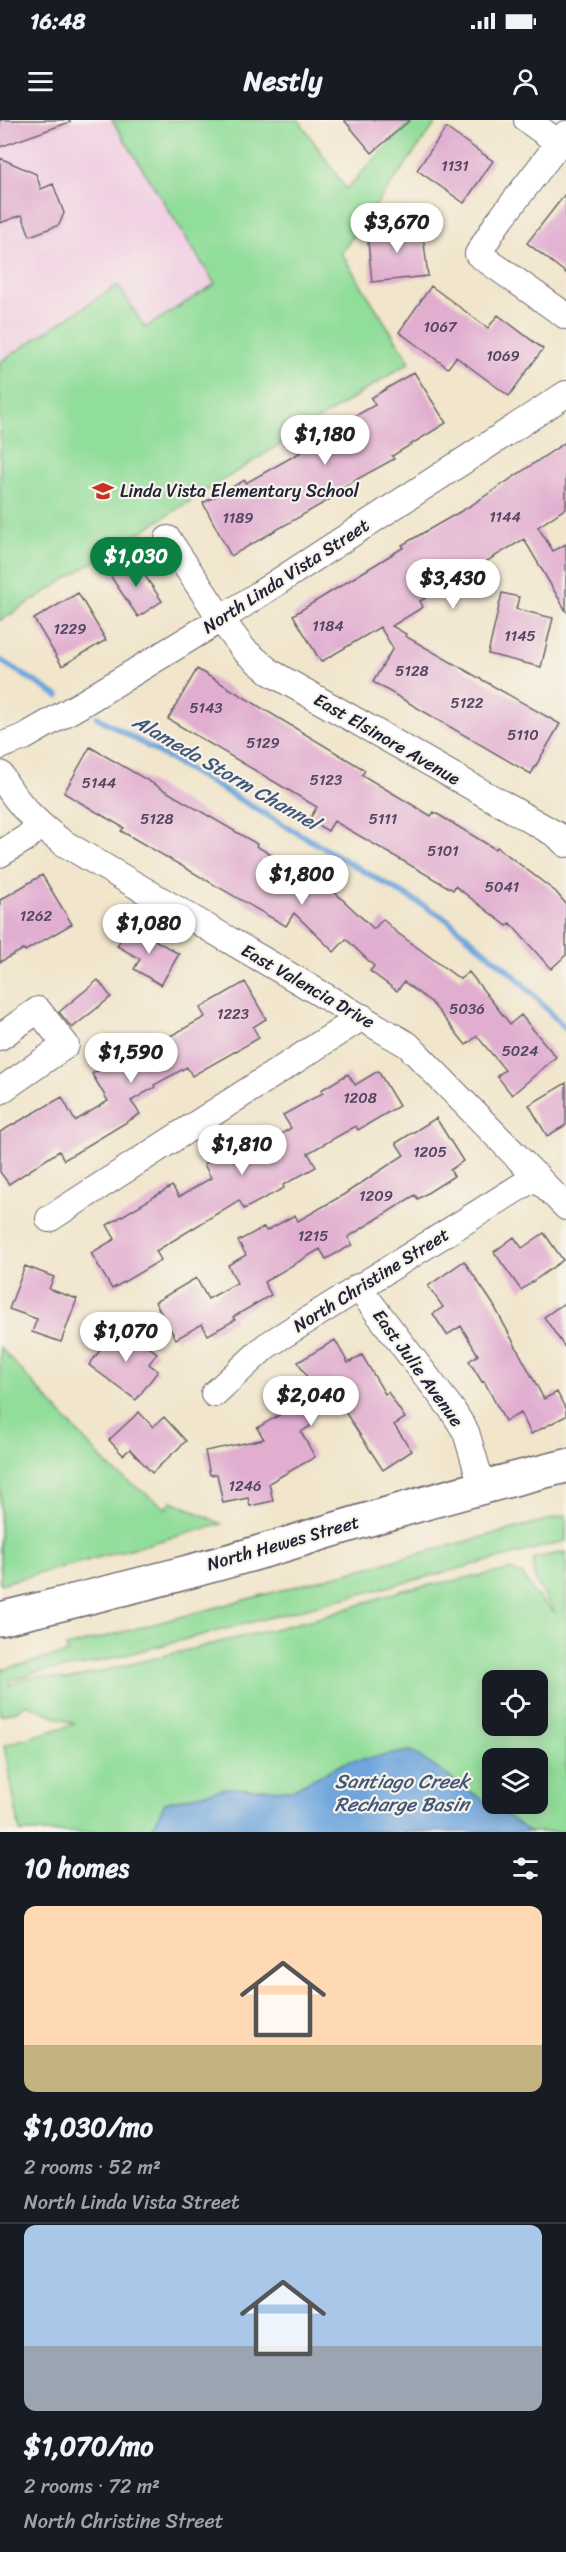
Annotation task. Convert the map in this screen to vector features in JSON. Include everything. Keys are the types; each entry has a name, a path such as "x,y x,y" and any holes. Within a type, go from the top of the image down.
{"main road":[{"name":"North Hewes Street","path":"0,1619 316,1535 357,1521 482,1486 566,1466"}],"street":[{"path":"527,120 563,138 496,225 478,255 566,316"},
{"name":"North Linda Vista Street","path":"0,746 24,737 85,702 220,619 566,394"},
{"name":"East Elsinore Avenue","path":"168,539 220,619 244,650 270,672 563,831"},
{"name":"East Valencia Drive","path":"0,774 21,807 40,826 73,848 408,1046 566,1207"},
{"path":"0,854 26,838 40,826"},
{"path":"0,1037 38,1010 66,1045 0,1091"},
{"path":"49,1219 362,1017"},
{"name":"North Christine Street","path":"214,1394 266,1346 537,1176"},
{"name":"East Julie Avenue","path":"358,1287 453,1411 466,1432 482,1486"}],"shaded area":[{"name":"Linda Vista Elementary School","path":"0,120 299,120 317,217 410,362 0,621"}],"green space":[{"name":"Linda Vista Elementary School","path":"112,120 299,120 346,189 412,120 438,120 341,253 410,362 0,621 0,362 118,285 145,328 215,284"},
{"path":"0,1347 111,1469 166,1508 172,1501 222,1524 0,1584"},
{"path":"566,1515 566,1541 82,1666 37,1672 9,1681 10,1686 30,1678 66,1680 326,1616 403,1590 510,1570 523,1575 533,1592 555,1613 536,1580 534,1558 566,1552 566,1832 530,1832 504,1814 548,1814 548,1748 482,1748 482,1799 411,1751 346,1762 292,1790 226,1788 165,1803 151,1832 20,1832 4,1745 74,1724 26,1704 17,1711 0,1715 0,1670 68,1653 66,1647"}],"water":[{"name":"Santiago Creek Recharge Basin","path":"411,1751 482,1799 482,1814 504,1814 530,1832 151,1832 165,1803 226,1788 292,1790 346,1762"}],"building":[{"path":"0,120 70,120 70,122 0,147"},
{"path":"344,120 410,120 372,153"},
{"path":"446,128 493,161 464,203 417,170"},
{"path":"0,158 36,174 41,189 53,184 64,213 59,225 30,236 22,215 0,223"},
{"path":"566,193 566,273 527,243"},
{"path":"422,227 428,276 372,282 367,232"},
{"path":"431,286 488,328 498,315 543,349 509,396 456,357 448,368 399,332"},
{"path":"414,372 446,423 392,456 394,459 332,493 334,497 231,556 203,503 245,480 246,483 317,443 314,439 375,405 371,398"},
{"path":"566,442 566,508 538,527 553,551 566,544 566,611 524,539 420,601 423,607 392,626 406,634 405,636 560,724 531,774 373,682 393,648 380,627 321,662 293,615 404,547 402,545 470,506"},
{"path":"133,558 162,601 138,617 109,574"},
{"path":"78,593 106,640 62,666 34,619"},
{"path":"502,593 519,597 516,609 553,618 541,667 488,654"},
{"path":"197,669 365,770 362,775 431,816 434,812 495,849 497,847 556,892 566,904 566,955 551,969 510,923 507,926 455,886 453,890 334,821 328,831 309,820 317,807 168,719"},
{"path":"90,747 257,844 256,846 304,874 311,863 333,876 328,886 374,929 383,919 395,931 460,979 469,972 510,1024 521,1015 556,1057 512,1095 497,1076 505,1070 477,1036 466,1045 431,1002 404,982 397,991 370,971 374,966 346,939 334,952 294,913 286,926 121,831 124,828 64,793"},
{"path":"42,875 72,924 25,951 24,949 0,962 0,900"},
{"path":"129,925 179,954 161,985 134,969 140,959 117,946"},
{"path":"98,980 111,997 72,1028 59,1012"},
{"path":"245,982 266,1019 253,1027 259,1038 192,1076 187,1067 154,1085 155,1087 131,1101 140,1114 64,1160 59,1151 9,1184 0,1172 0,1132 62,1097 75,1121 108,1101 92,1074 133,1050 136,1055 205,1017 200,1008"},
{"path":"378,1071 399,1106 358,1130 356,1126 308,1153 316,1167 283,1185 284,1188 244,1209 239,1200 156,1251 161,1260 112,1289 91,1253 115,1239 107,1225 172,1186 179,1197 211,1178 204,1164 229,1151 234,1161 269,1142 291,1128 283,1115 323,1093 321,1090 348,1074 355,1085"},
{"path":"566,1083 566,1125 547,1136 529,1105"},
{"path":"436,1118 463,1161 450,1170 454,1176 418,1199 415,1195 348,1237 352,1245 326,1259 320,1249 264,1282 271,1295 233,1317 235,1320 208,1335 202,1324 176,1339 155,1302 196,1278 208,1299 237,1283 228,1265 246,1255 238,1241 264,1227 266,1231 295,1215 298,1221 343,1195 404,1155 396,1143"},
{"path":"544,1233 563,1260 521,1290 494,1252 514,1237 522,1248"},
{"path":"464,1261 493,1304 544,1399 557,1392 566,1410 566,1416 531,1434 521,1413 505,1421 484,1381 482,1382 469,1361 478,1355 461,1326 447,1335 433,1314 443,1307 428,1286"},
{"path":"25,1266 54,1277 49,1289 77,1299 61,1342 32,1332 37,1319 9,1309"},
{"path":"566,1302 566,1349 544,1317"},
{"path":"119,1325 157,1353 149,1364 158,1371 136,1400 89,1365"},
{"path":"335,1340 348,1363 362,1355 385,1394 388,1392 405,1418 394,1425 412,1451 383,1470 336,1398 307,1415 312,1425 301,1432 315,1457 269,1483 273,1501 250,1506 248,1498 223,1503 217,1474 210,1475 205,1451 264,1439 257,1428 281,1414 273,1401 309,1380 298,1362"},
{"path":"139,1412 153,1427 164,1417 186,1441 152,1473 130,1449 123,1455 109,1440"}],"waterway":[{"name":"Alameda Storm Channel","path":"0,660 58,696"},
{"name":"Alameda Storm Channel","path":"97,717 445,918 515,976 566,1029"}],"place":[{"name":"Linda Vista Elementary School","path":"103,491"}]}
